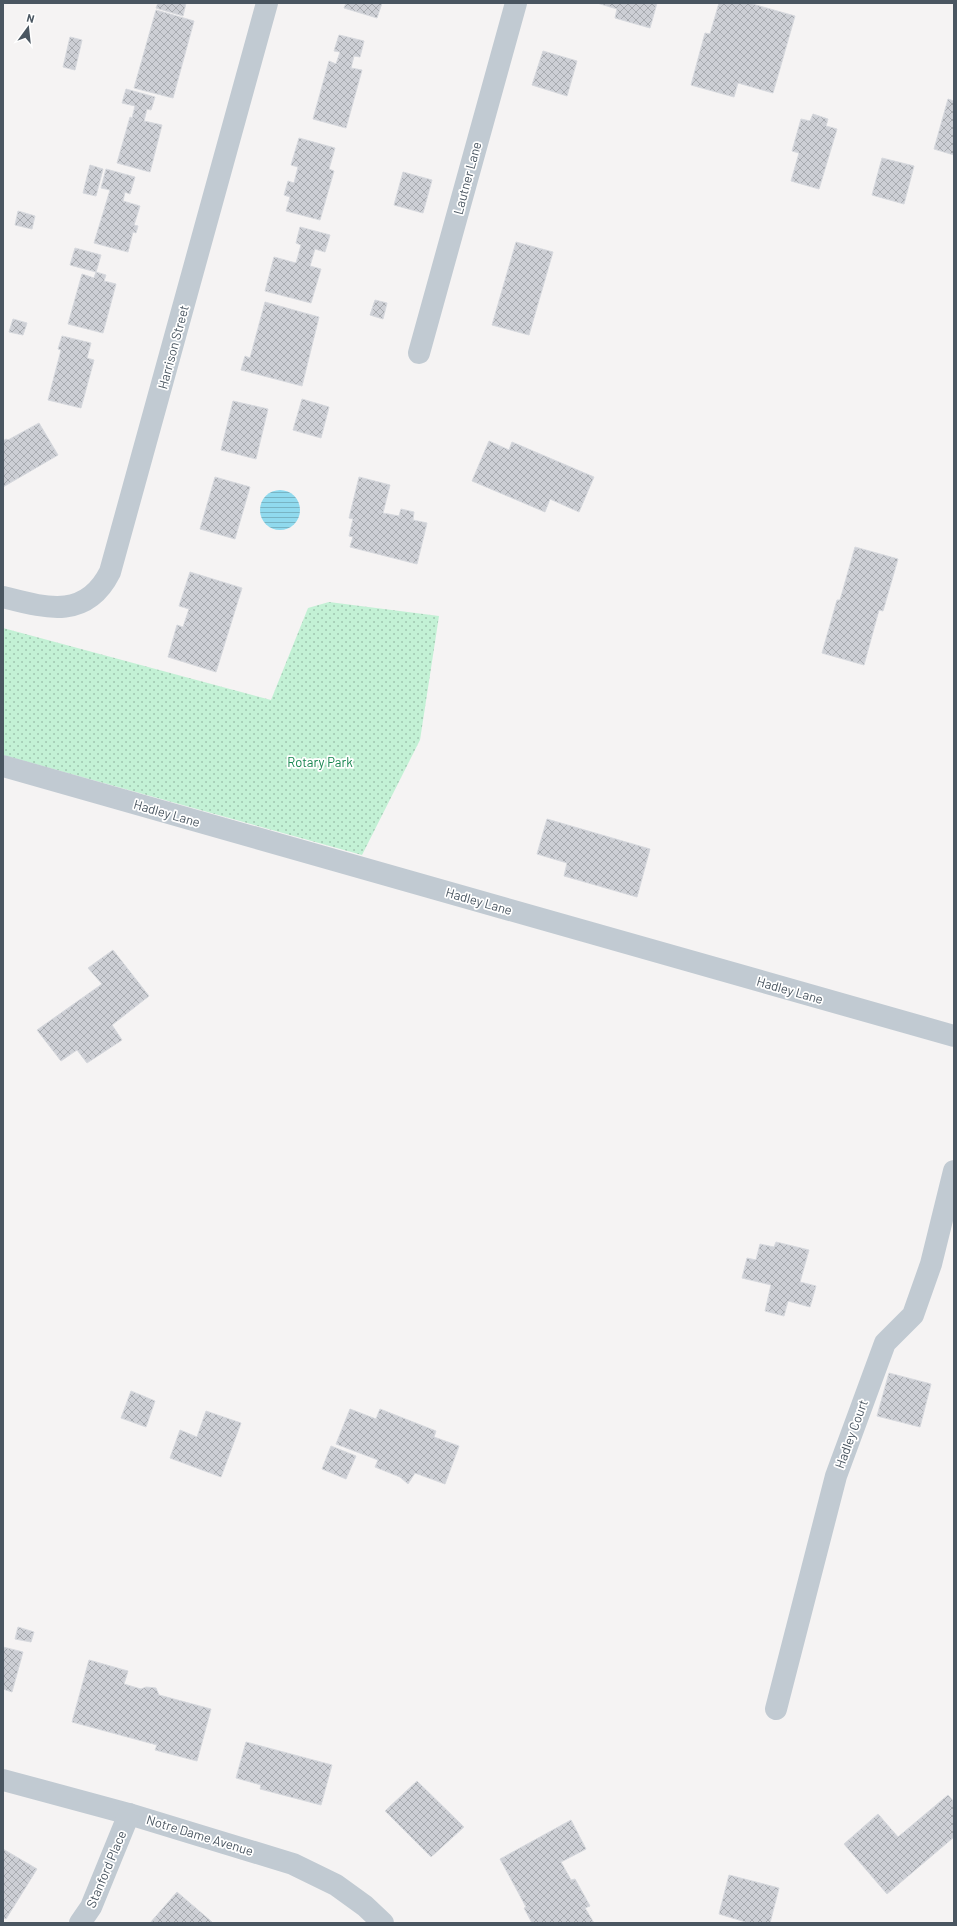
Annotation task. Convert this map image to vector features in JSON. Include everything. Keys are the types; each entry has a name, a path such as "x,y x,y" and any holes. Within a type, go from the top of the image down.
{"street":[{"name":"Harrison Street","path":"3,597 55,608 75,604 90,598 102,587 110,572 267,3"},
{"name":"Lautner Lane","path":"419,353 516,3"},
{"name":"Hadley Lane","path":"3,766 954,1036"},
{"name":"Hadley Court","path":"776,1709 836,1476 885,1343 913,1315 931,1264 954,1171"},
{"name":"Notre Dame Avenue","path":"3,1780 129,1814 293,1864 336,1885 365,1906 382,1923"},
{"name":"Stanford Place","path":"80,1923 91,1907 129,1814"}],"green space":[{"name":"Rotary Park","path":"329,602 439,616 420,740 362,855 3,755 3,628 271,700 308,608"}],"water":[{"path":"284,490 291,493 297,499 300,510 299,518 291,527 284,530 276,530 269,527 261,518 260,506 263,499 272,491"}],"building":[{"path":"158,3 186,3 183,16 156,8"},
{"path":"346,3 382,3 377,18 344,8"},
{"path":"597,3 657,3 650,28 615,18 617,9"},
{"path":"719,3 749,3 795,16 773,93 738,83 734,97 691,85 705,33 710,34"},
{"path":"156,10 194,21 173,98 134,88"},
{"path":"339,35 364,41 360,57 354,56 351,68 362,70 346,128 313,119 329,61 336,64 340,52 334,51"},
{"path":"70,37 82,40 75,70 63,67"},
{"path":"543,51 577,61 567,96 532,85"},
{"path":"126,89 155,97 151,110 147,109 144,121 162,125 150,172 117,163 130,117 132,118 135,106 122,103"},
{"path":"948,99 954,101 954,155 934,149"},
{"path":"813,114 828,119 826,126 837,129 819,189 791,181 799,153 792,151 801,119 810,121"},
{"path":"299,138 335,148 329,169 334,171 320,220 286,211 290,197 284,195 288,181 294,183 298,167 291,165"},
{"path":"882,158 914,166 904,204 872,195"},
{"path":"90,165 103,169 96,196 83,193"},
{"path":"106,169 135,177 130,194 125,192 123,201 140,206 134,225 138,226 136,233 133,232 128,252 94,243 110,190 101,188"},
{"path":"403,172 432,180 423,213 394,205"},
{"path":"18,211 35,216 32,229 15,225"},
{"path":"300,227 330,235 325,252 315,249 310,266 321,269 311,303 265,291 274,257 296,263 301,245 296,243"},
{"path":"516,242 553,252 529,335 492,325"},
{"path":"75,248 101,255 96,272 70,265"},
{"path":"96,272 106,275 104,281 116,284 103,333 68,324 82,274 94,278"},
{"path":"375,300 387,303 383,319 370,315"},
{"path":"265,302 319,317 302,386 241,370 245,356 250,358"},
{"path":"13,319 27,323 23,335 9,332"},
{"path":"62,336 91,343 87,358 94,360 81,408 48,400 61,350 58,349"},
{"path":"302,399 329,407 321,438 293,430"},
{"path":"233,401 268,409 256,459 221,450"},
{"path":"39,423 58,455 3,487 3,441 6,439 8,440"},
{"path":"489,441 509,450 512,442 594,477 579,512 550,499 545,512 472,481"},
{"path":"215,477 250,487 235,539 200,529"},
{"path":"359,477 390,485 383,513 399,516 401,509 414,512 413,520 427,523 417,564 350,547 353,537 349,536 353,519 349,518"},
{"path":"855,547 898,559 883,611 879,610 864,665 822,653 837,600 840,600"},
{"path":"190,572 242,588 216,672 168,657 177,625 183,627 189,609 179,606"},
{"path":"547,819 650,849 637,897 564,876 567,863 537,854"},
{"path":"113,950 149,996 112,1025 122,1040 87,1063 77,1050 61,1061 37,1030 102,984 88,968"},
{"path":"776,1242 809,1250 800,1282 816,1286 810,1307 788,1301 784,1316 765,1311 771,1285 742,1278 747,1258 756,1260 760,1244 774,1247"},
{"path":"889,1373 931,1384 920,1427 877,1416"},
{"path":"131,1391 155,1401 146,1427 121,1418"},
{"path":"350,1409 376,1419 380,1409 436,1431 434,1437 459,1446 445,1484 415,1473 408,1484 400,1477 375,1467 378,1460 336,1444"},
{"path":"206,1411 241,1423 221,1477 170,1458 180,1430 197,1437"},
{"path":"331,1446 356,1456 346,1479 322,1469"},
{"path":"18,1627 34,1632 31,1642 15,1639"},
{"path":"3,1647 23,1652 12,1692 3,1689"},
{"path":"89,1660 128,1671 124,1684 141,1689 146,1687 156,1688 159,1695 211,1709 197,1761 155,1750 157,1745 72,1722"},
{"path":"246,1742 332,1765 321,1805 260,1789 261,1785 236,1778"},
{"path":"417,1781 464,1827 431,1857 385,1811"},
{"path":"948,1795 954,1802 954,1837 887,1894 844,1844 878,1814 898,1837"},
{"path":"571,1820 586,1849 561,1862 571,1880 575,1879 590,1906 585,1908 594,1923 532,1923 524,1908 526,1907 500,1859"},
{"path":"3,1849 37,1869 6,1919 3,1918"},
{"path":"729,1875 779,1888 770,1923 749,1923 719,1914"},
{"path":"177,1892 212,1922 150,1923"}]}
